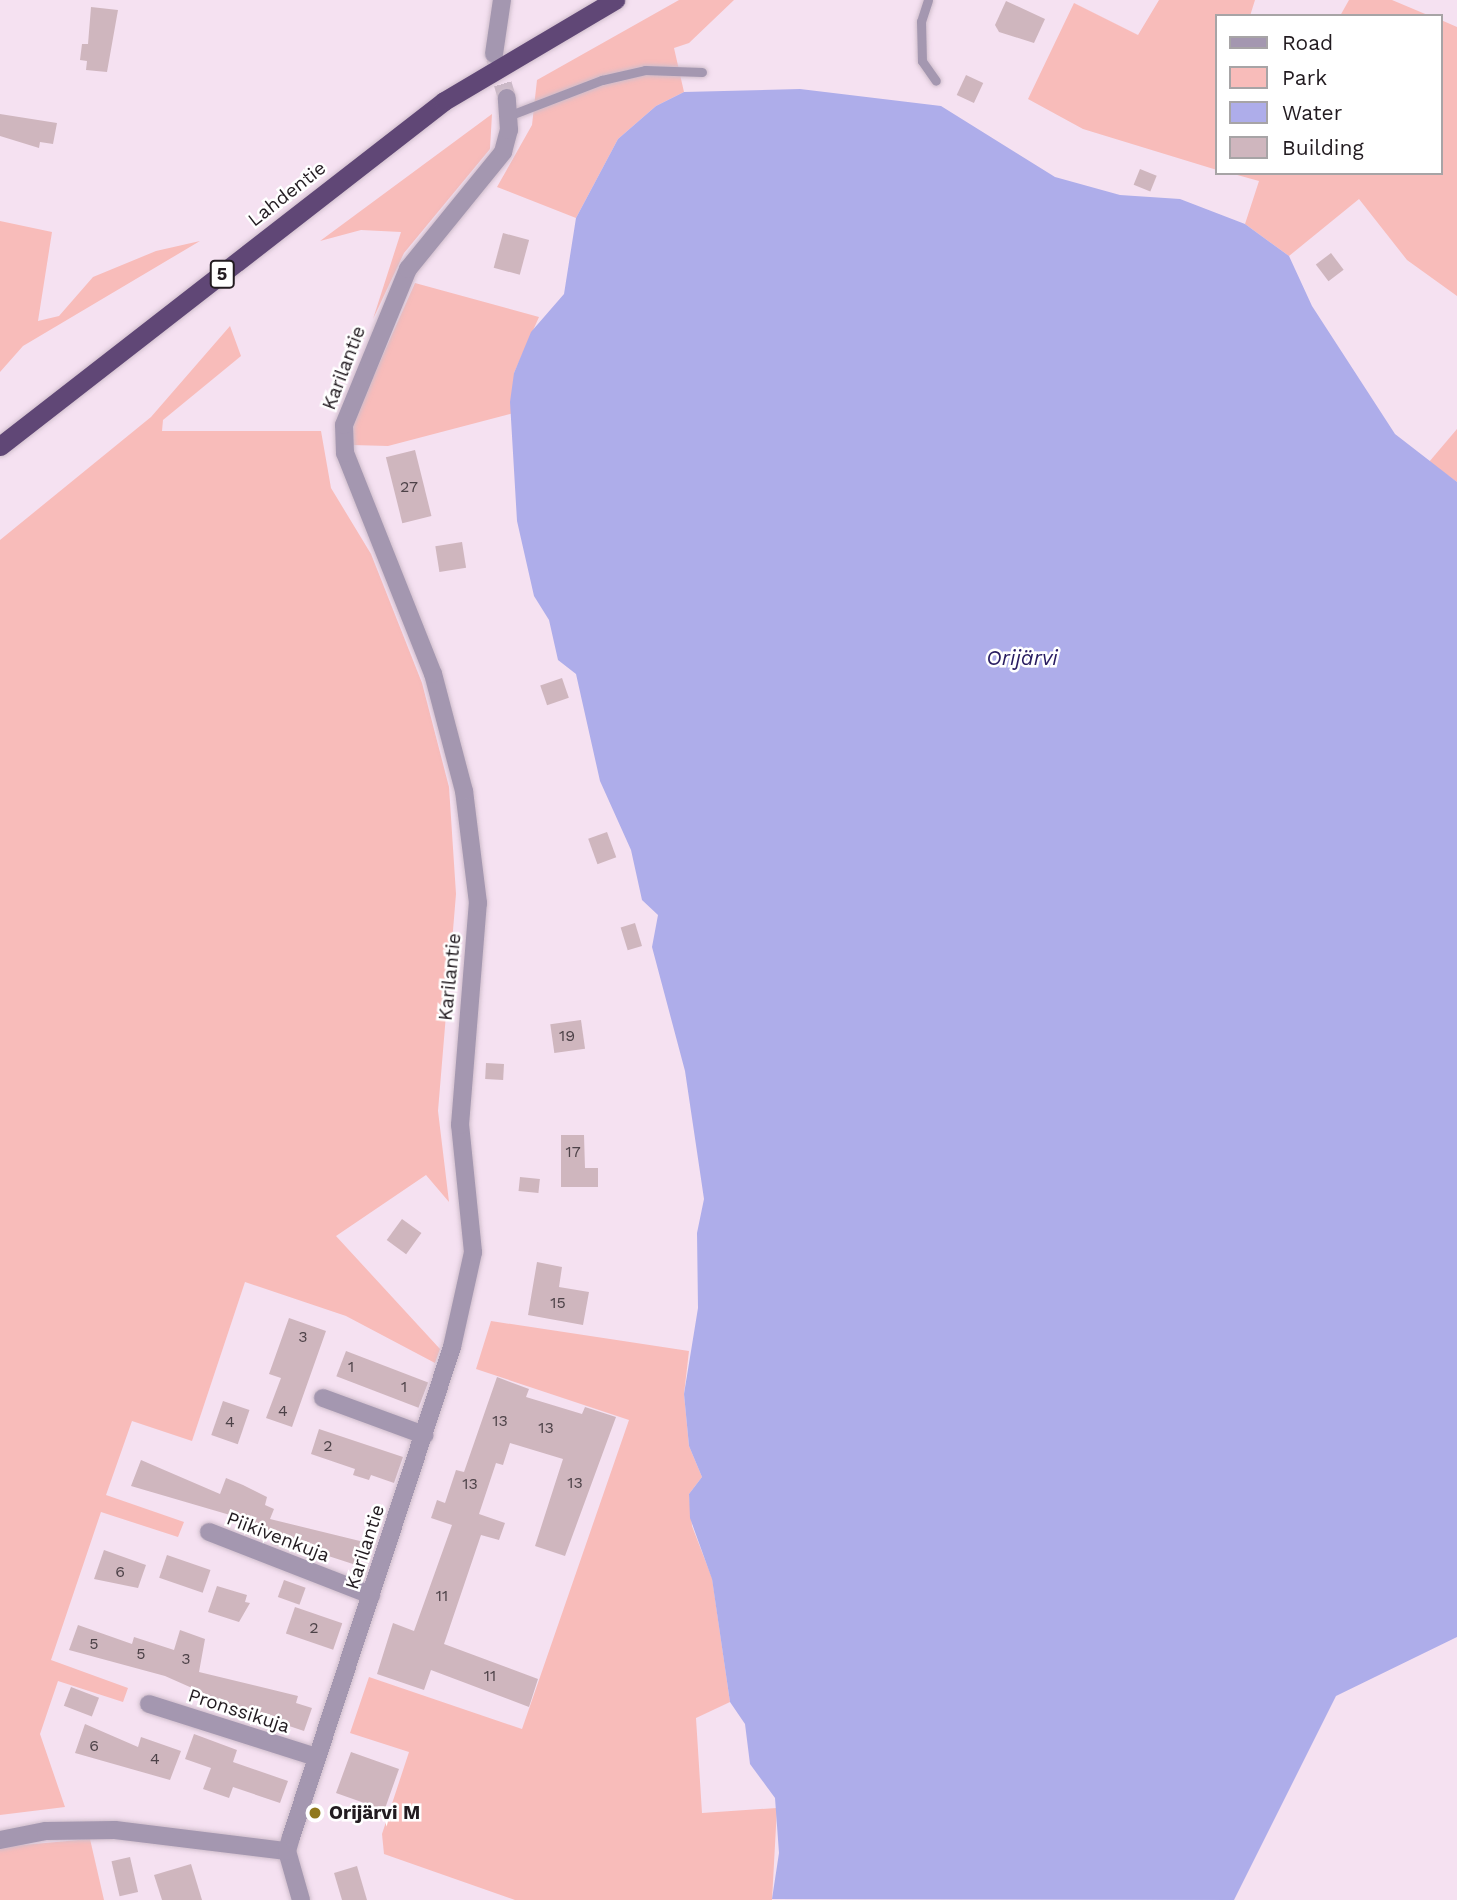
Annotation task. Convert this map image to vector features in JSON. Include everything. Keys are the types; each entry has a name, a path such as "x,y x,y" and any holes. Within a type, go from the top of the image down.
{"highway":[{"name":"Lahdentie","path":"0,446 444,101 615,0"}],"street":[{"path":"494,54 502,0"},
{"name":"Karilantie","path":"287,1851 424,1435 463,1309 474,1251 460,1125 478,903 464,791 433,674 391,559 355,483 345,453 344,425 408,269 503,152 508,107"},
{"path":"323,1398 424,1435"},
{"name":"Piikivenkuja","path":"209,1532 371,1595"},
{"name":"Pronssikuja","path":"149,1704 316,1757"},
{"path":"0,1840 46,1831 115,1830 287,1851 300,1900"}],"lane":[{"path":"928,0 922,61 936,81"},
{"path":"508,107 645,70 702,72"}],"green space":[{"path":"679,0 734,0 689,43 674,48 684,92 656,106 618,139 576,218 497,187 532,125 537,80"},
{"path":"1159,0 1255,0 1251,14 1216,14 1216,170 1083,129 1028,99 1074,3 1138,35"},
{"path":"1349,0 1392,0 1425,14 1341,14"},
{"path":"1443,21 1457,27 1457,296 1407,260 1359,199 1289,256 1245,224 1259,181 1237,175 1443,175"},
{"path":"492,114 490,149 404,253 373,319 401,232 361,230 320,241"},
{"path":"0,221 52,232 38,321 59,316 93,277 156,251 200,241 23,346 0,372"},
{"path":"415,283 539,317 514,373 514,413 388,446 352,445 354,420"},
{"path":"230,326 241,356 163,420 162,431 321,431 331,488 371,554 422,683 449,787 456,894 438,1111 449,1202 426,1175 336,1236 440,1349 435,1363 346,1316 245,1282 192,1441 132,1421 106,1495 184,1522 178,1537 101,1512 51,1660 128,1688 123,1702 58,1681 40,1734 65,1807 0,1815 0,540 151,417"},
{"path":"1457,429 1457,482 1429,462"},
{"path":"491,1321 689,1351 684,1394 689,1446 702,1477 689,1494 692,1526 712,1578 730,1702 696,1718 702,1813 777,1808 772,1900 515,1900 384,1854 382,1834 409,1752 350,1733 369,1677 522,1729 629,1420 476,1369"},
{"path":"90,1839 104,1900 0,1900 0,1847"}],"water":[{"name":"Orijärvi","path":"800,89 941,106 1055,177 1120,195 1180,199 1245,224 1289,256 1312,306 1395,434 1457,482 1457,1637 1336,1696 1234,1900 772,1899 779,1853 775,1798 750,1764 745,1724 730,1702 712,1579 690,1518 689,1494 702,1477 689,1446 684,1394 698,1308 697,1233 704,1199 685,1071 652,947 658,915 642,900 631,850 600,781 576,674 558,660 549,620 534,596 517,521 510,402 514,373 531,332 564,294 576,218 618,139 656,106 684,92"}],"building":[{"path":"1006,1 1045,19 1034,43 999,32 995,25"},
{"path":"91,7 118,10 107,72 86,70 87,61 80,60 82,44 88,44"},
{"path":"966,75 983,83 974,103 957,95"},
{"path":"0,114 57,123 53,144 40,142 39,148 0,136"},
{"path":"1140,169 1157,176 1150,192 1134,185"},
{"path":"503,233 529,240 520,275 494,268"},
{"path":"1331,253 1344,270 1328,281 1316,264"},
{"path":"415,450 431,516 402,523 386,457"},
{"path":"462,542 466,568 439,572 435,546"},
{"path":"562,678 569,698 547,705 540,685"},
{"path":"607,832 616,857 597,864 588,839"},
{"path":"635,923 642,946 628,950 621,927"},
{"path":"581,1020 585,1049 554,1053 550,1024"},
{"path":"486,1063 504,1064 503,1080 485,1079"},
{"path":"561,1135 584,1135 585,1168 598,1168 598,1187 561,1187"},
{"path":"520,1177 540,1179 538,1193 519,1191"},
{"path":"402,1219 421,1233 406,1254 387,1240"},
{"path":"537,1262 562,1267 559,1287 589,1292 583,1325 528,1315"},
{"path":"289,1318 326,1331 292,1427 266,1418 281,1378 269,1374"},
{"path":"346,1351 428,1383 418,1408 336,1376"},
{"path":"497,1377 529,1389 526,1397 582,1414 585,1407 616,1417 565,1556 535,1546 563,1459 510,1443 503,1465 496,1463 479,1514 505,1523 499,1540 481,1535 444,1644 538,1679 529,1707 431,1670 424,1690 377,1674 393,1623 414,1631 452,1525 431,1518 437,1500 445,1503 456,1470 464,1472"},
{"path":"223,1401 249,1410 238,1444 211,1435"},
{"path":"319,1429 403,1457 394,1483 371,1475 369,1480 353,1475 355,1469 311,1454"},
{"path":"141,1460 220,1494 226,1478 267,1497 265,1505 274,1509 270,1519 364,1542 356,1565 313,1551 310,1558 271,1544 274,1534 230,1515 131,1486"},
{"path":"104,1550 146,1565 138,1588 94,1579"},
{"path":"167,1555 210,1570 203,1593 159,1578"},
{"path":"284,1580 306,1588 299,1605 278,1597"},
{"path":"217,1586 247,1595 245,1602 250,1603 239,1622 208,1612"},
{"path":"295,1607 342,1623 333,1650 286,1633"},
{"path":"78,1625 132,1644 134,1637 174,1650 180,1630 205,1639 199,1672 298,1696 296,1703 312,1708 304,1731 244,1711 165,1676 69,1650"},
{"path":"71,1687 99,1698 92,1716 64,1706"},
{"path":"85,1724 138,1747 141,1737 181,1751 170,1780 75,1753"},
{"path":"194,1734 237,1750 233,1762 288,1781 280,1803 233,1787 229,1798 203,1789 211,1768 185,1759"},
{"path":"351,1752 399,1769 382,1817 368,1812 370,1805 336,1793"},
{"path":"130,1857 138,1892 120,1896 111,1861"},
{"path":"191,1864 202,1900 162,1900 154,1875"},
{"path":"357,1866 367,1900 342,1900 334,1873"}],"tunnel":[{"path":"495,58 507,98"}],"place":[{"name":"Orijärvi M","path":"315,1813"}]}
